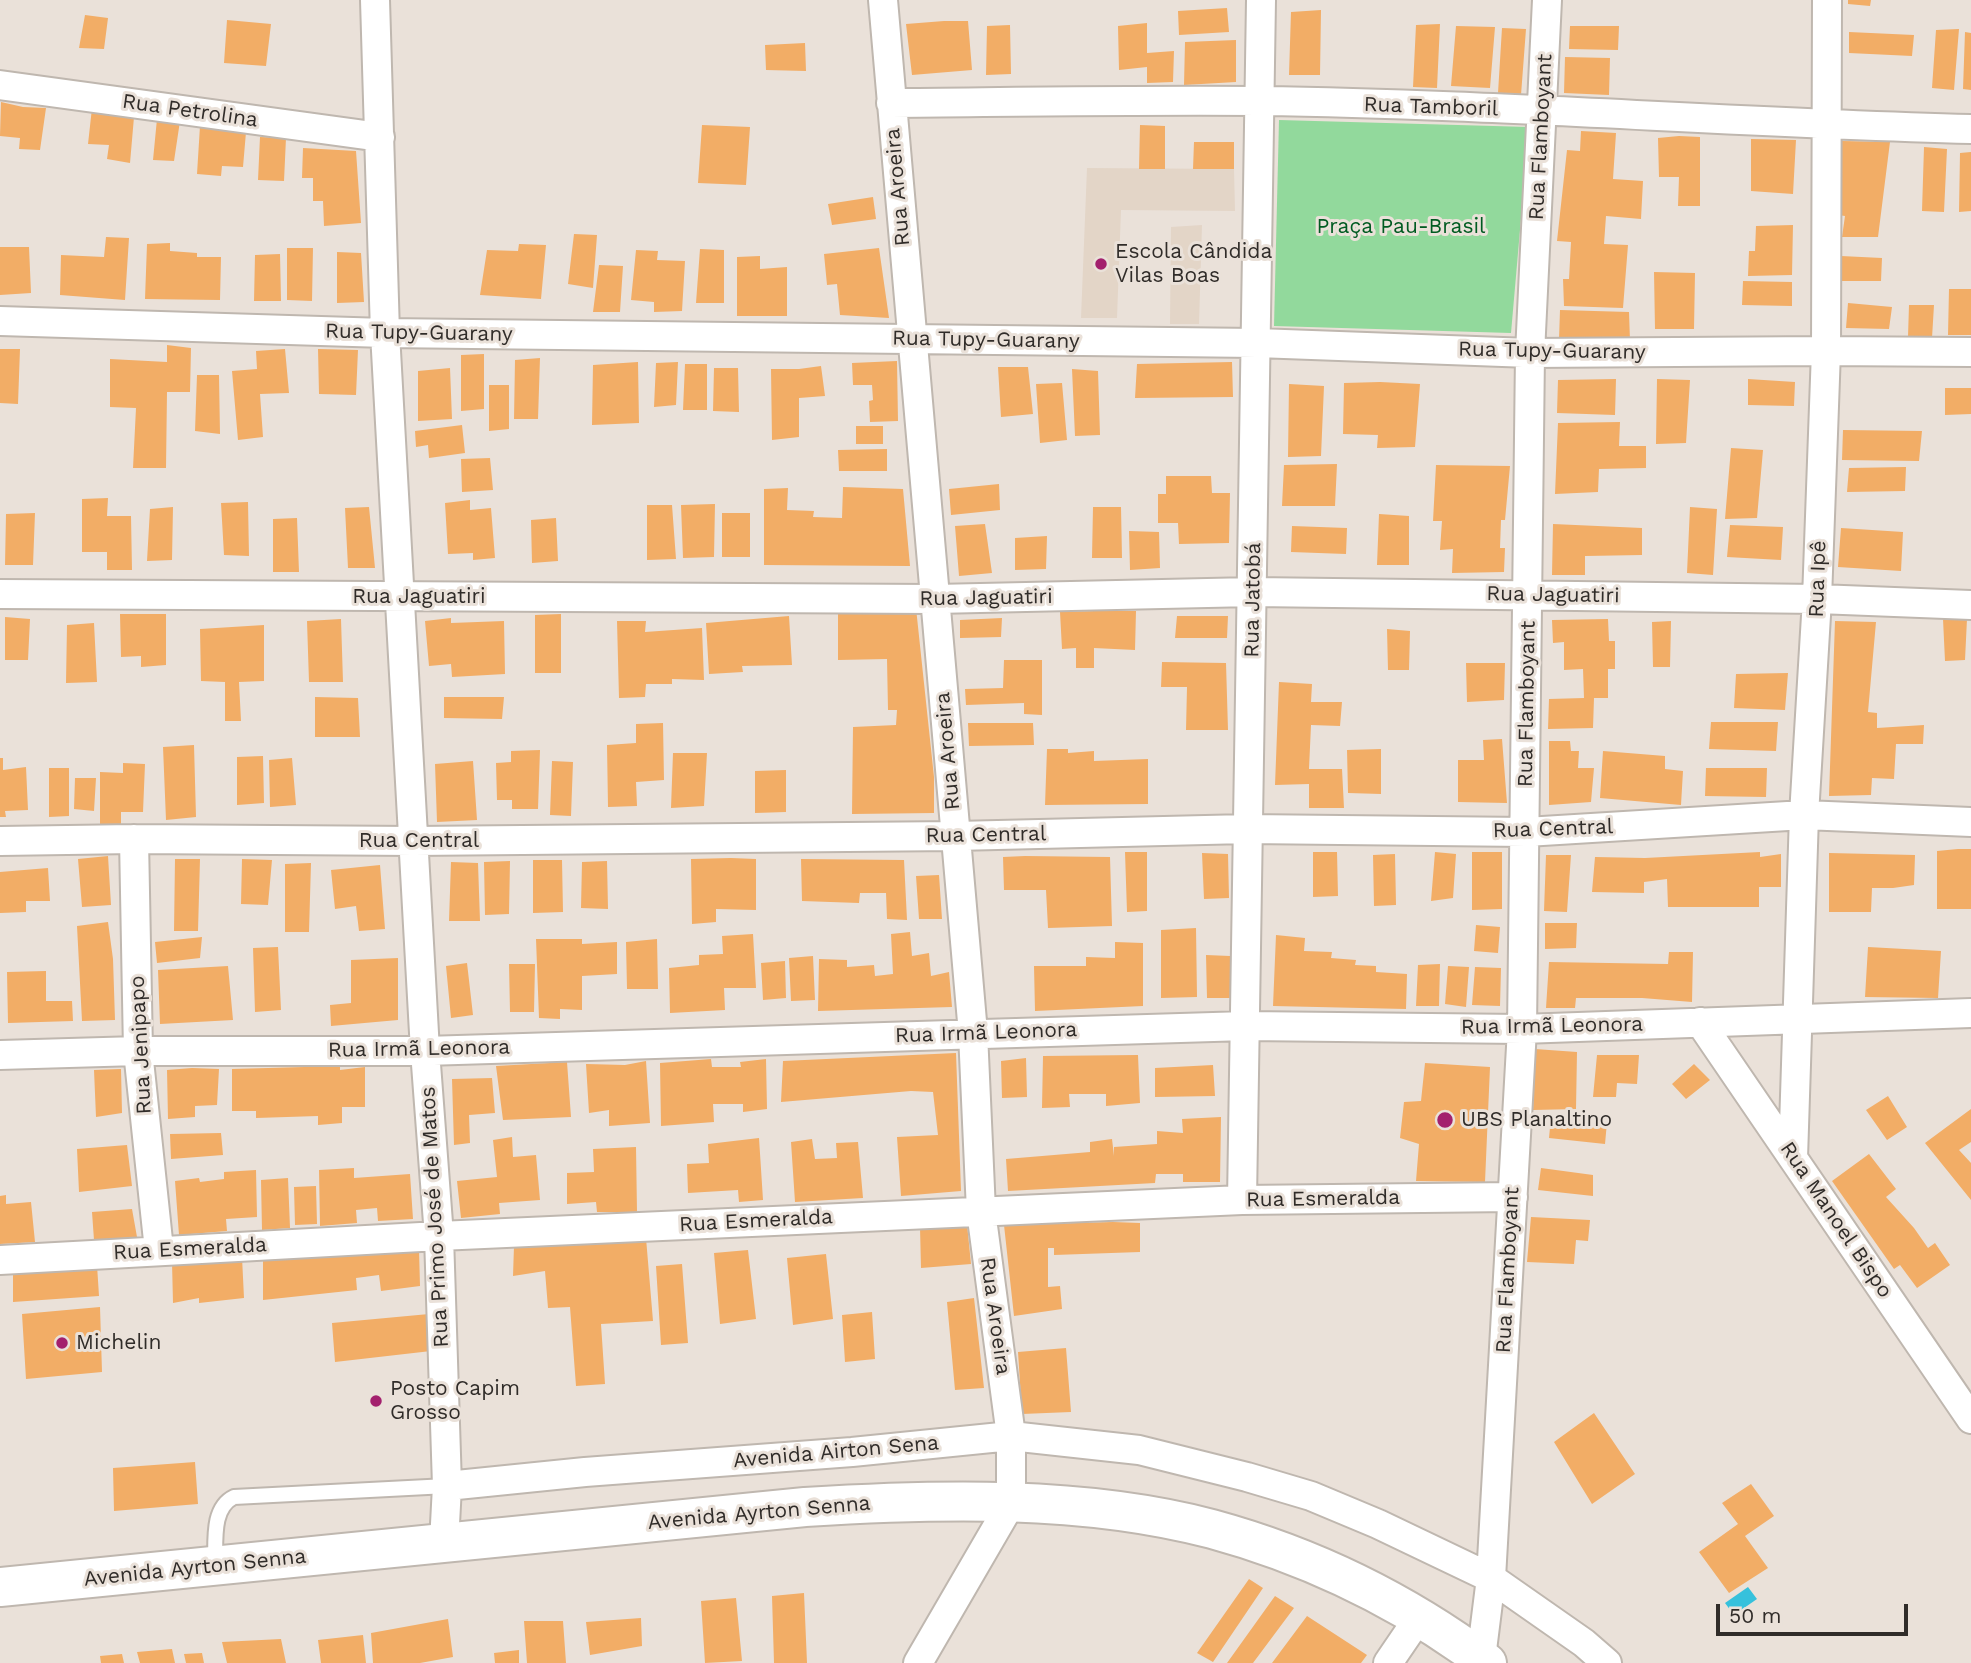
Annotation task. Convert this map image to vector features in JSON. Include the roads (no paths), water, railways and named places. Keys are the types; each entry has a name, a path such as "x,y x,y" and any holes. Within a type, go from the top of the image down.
{"highway":[{"name":"Avenida Ayrton Senna","path":"0,1587 805,1507 886,1502 1011,1503 1108,1511 1212,1530 1315,1565 1374,1591 1420,1616 1484,1661"}],"street":[{"name":"Rua Primo José de Matos","path":"375,0 385,333 425,1051 439,1236 447,1486 444,1543"},
{"name":"Rua Aroeira","path":"883,0 973,1033 981,1211 1011,1436 1011,1503"},
{"name":"Rua Jatobá","path":"1242,1200 1261,0"},
{"name":"Rua Flamboyant","path":"1484,1661 1522,1029 1531,353 1548,0"},
{"name":"Rua Ipê","path":"1793,1158 1804,815 1817,599 1826,351 1827,0"},
{"name":"Rua Petrolina","path":"0,85 380,137"},
{"name":"Rua Tamboril","path":"891,103 1261,101 1971,129"},
{"name":"Rua Tupy-Guarany","path":"0,321 385,333 1256,343 1531,353 1971,352"},
{"name":"Rua Jaguatiri","path":"0,594 935,599 1253,592 1817,599 1971,605"},
{"name":"Rua Central","path":"0,841 414,841 956,836 1247,829 1526,832 1804,815 1971,822"},
{"name":"Rua Jenipapo","path":"134,839 138,1051 159,1250"},
{"name":"Rua Irmã Leonora","path":"0,1055 138,1051 425,1051 1246,1026 1522,1029 1971,1013"},
{"name":"Rua Manoel Bispo","path":"1700,1022 1971,1419"},
{"name":"Rua Esmeralda","path":"0,1260 439,1236 1242,1200 1513,1197"},
{"name":"Avenida Airton Sena","path":"447,1486 1011,1436 1139,1450 1311,1496 1378,1524 1491,1578 1584,1643 1607,1663"},
{"path":"918,1663 1011,1503"},
{"path":"1388,1663 1420,1616"}],"lane":[{"name":"Avenida Airton Sena","path":"215,1566 219,1512 225,1501 234,1497 447,1486"}],"water":[{"path":"1748,1587 1757,1599 1734,1615 1725,1603"}],"place":[{"name":"Escola Cândida Vilas Boas","path":"1101,264"},
{"name":"UBS Planaltino","path":"1445,1120"},
{"name":"Michelin","path":"62,1343"},
{"name":"Posto Capim Grosso","path":"376,1401"}],"park label":[{"name":"Praça Pau-Brasil","path":"1401,227"}]}
